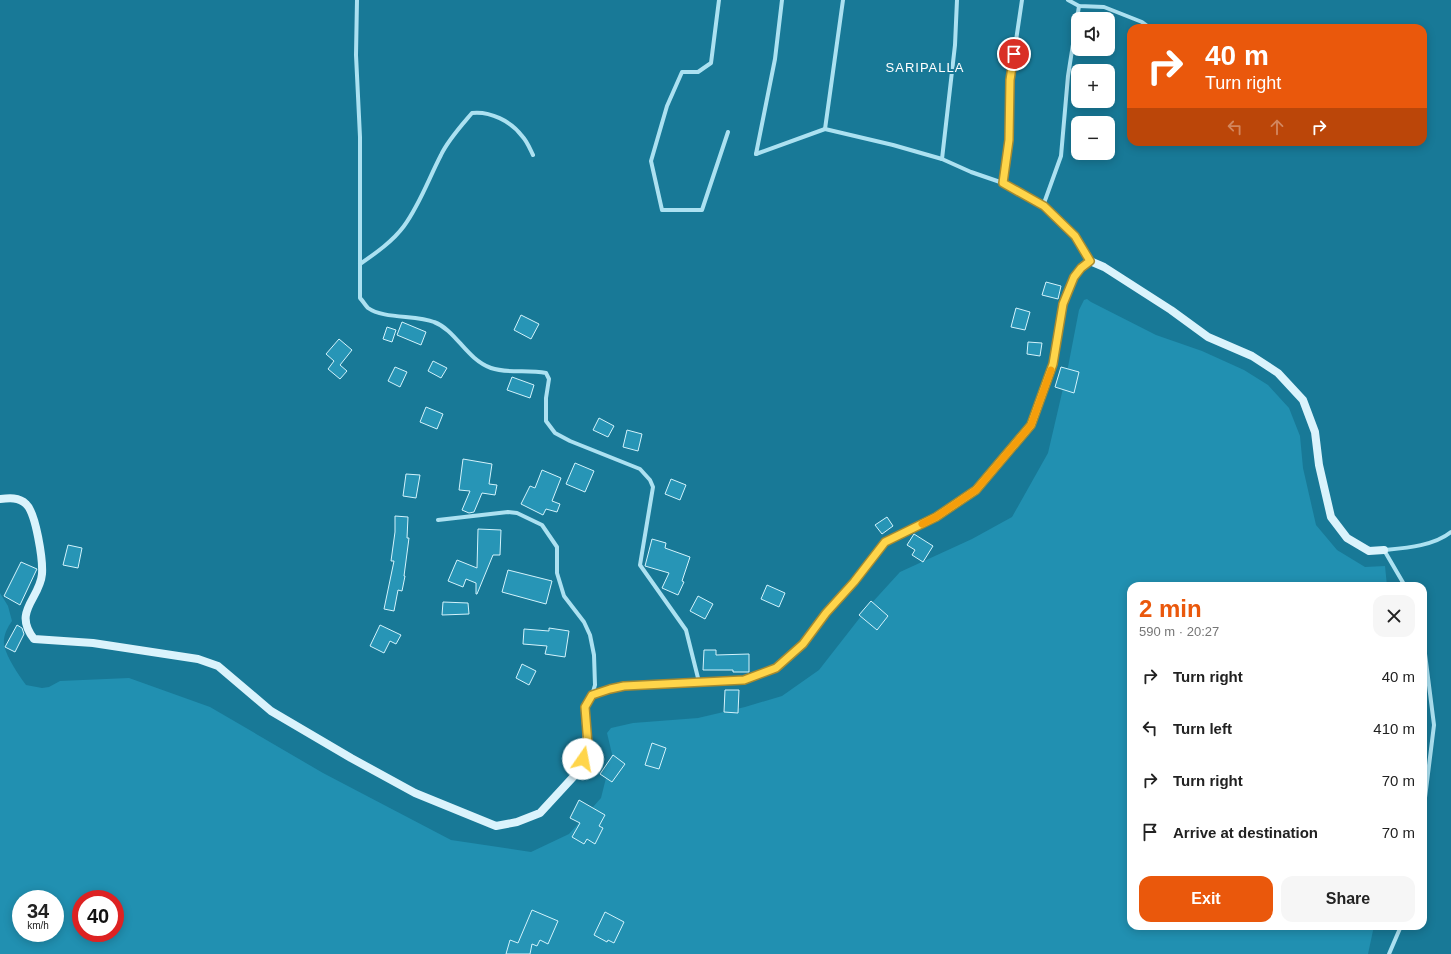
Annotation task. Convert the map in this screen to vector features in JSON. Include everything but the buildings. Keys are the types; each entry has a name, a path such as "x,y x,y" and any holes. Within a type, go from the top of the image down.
{"street":[{"path":"357,0 356,55 360,137 360,298 369,308 381,313 434,322 445,328 478,362 492,368 504,370 535,370 546,373 549,379 546,398 546,420 555,433 570,441 640,469 650,480 653,487 640,565 686,630 699,682"},
{"path":"719,0 711,63 698,72 682,72 667,106 651,161 662,210 702,210 728,132"},
{"path":"782,0 775,59 756,154 826,129 893,145 942,159 971,172 1003,183 1044,206 1075,236 1090,261 1104,267 1172,310 1208,337 1252,356 1278,373 1303,400 1315,432 1319,465 1331,517 1347,538 1369,551 1410,548 1444,538 1451,532"},
{"path":"826,129 842,0"},
{"path":"942,159 954,45 957,0"},
{"path":"1003,183 1009,140 1010,80 1022,0"},
{"path":"1068,0 1079,6 1104,7 1145,24"},
{"path":"1044,206 1061,156 1068,76 1079,6"},
{"path":"360,264 384,246 404,226 421,196 441,153 472,113 482,112 511,124 522,136 533,155"},
{"path":"592,695 624,686 744,680 776,668 803,644 826,613 854,582 885,542 936,517 976,490 1031,425 1053,364 1063,304 1074,277 1081,268 1090,261"},
{"path":"0,499 12,498 25,503 32,512 37,535 42,575 38,589 30,601 25,615 28,631 34,639 93,643 198,659 218,666 270,711 415,793 496,826 517,822 540,813 575,775 583,759 588,745 585,707 592,695 595,685 594,655 590,635 584,622 564,596 557,573 557,547 542,525 517,513 508,512 438,520"},
{"path":"1384,550 1403,582"},
{"path":"1427,670 1434,725 1427,782"},
{"path":"1389,954 1399,930"}],"shaded area":[{"path":"1087,299 1156,335 1202,351 1244,370 1268,385 1289,408 1300,436 1303,468 1316,525 1337,550 1365,567 1385,566 1387,582 1127,582 1127,930 1373,930 1368,954 0,954 0,593 8,606 12,621 8,626 4,638 5,650 16,671 26,685 42,688 49,687 60,681 129,678 210,707 323,773 451,840 531,852 569,834 601,798 612,754 607,733 611,728 633,723 698,718 745,707 782,696 819,670 869,606 900,572 972,539 1012,517 1048,453 1068,367 1079,310 1084,300"}],"slow traffic":[{"path":"922,524 936,517 976,490 1031,425 1051,370"}],"district":[{"name":"SARIPALLA","path":"925,67"}],"route":[{"path":"583,759 588,745 585,707 592,695 624,686 744,680 776,668 803,644 826,613 854,582 885,542 936,517 976,490 1031,425 1053,364 1063,304 1074,277 1081,268 1090,261 1075,236 1044,206 1003,183 1009,140 1010,80 1014,54"}]}
